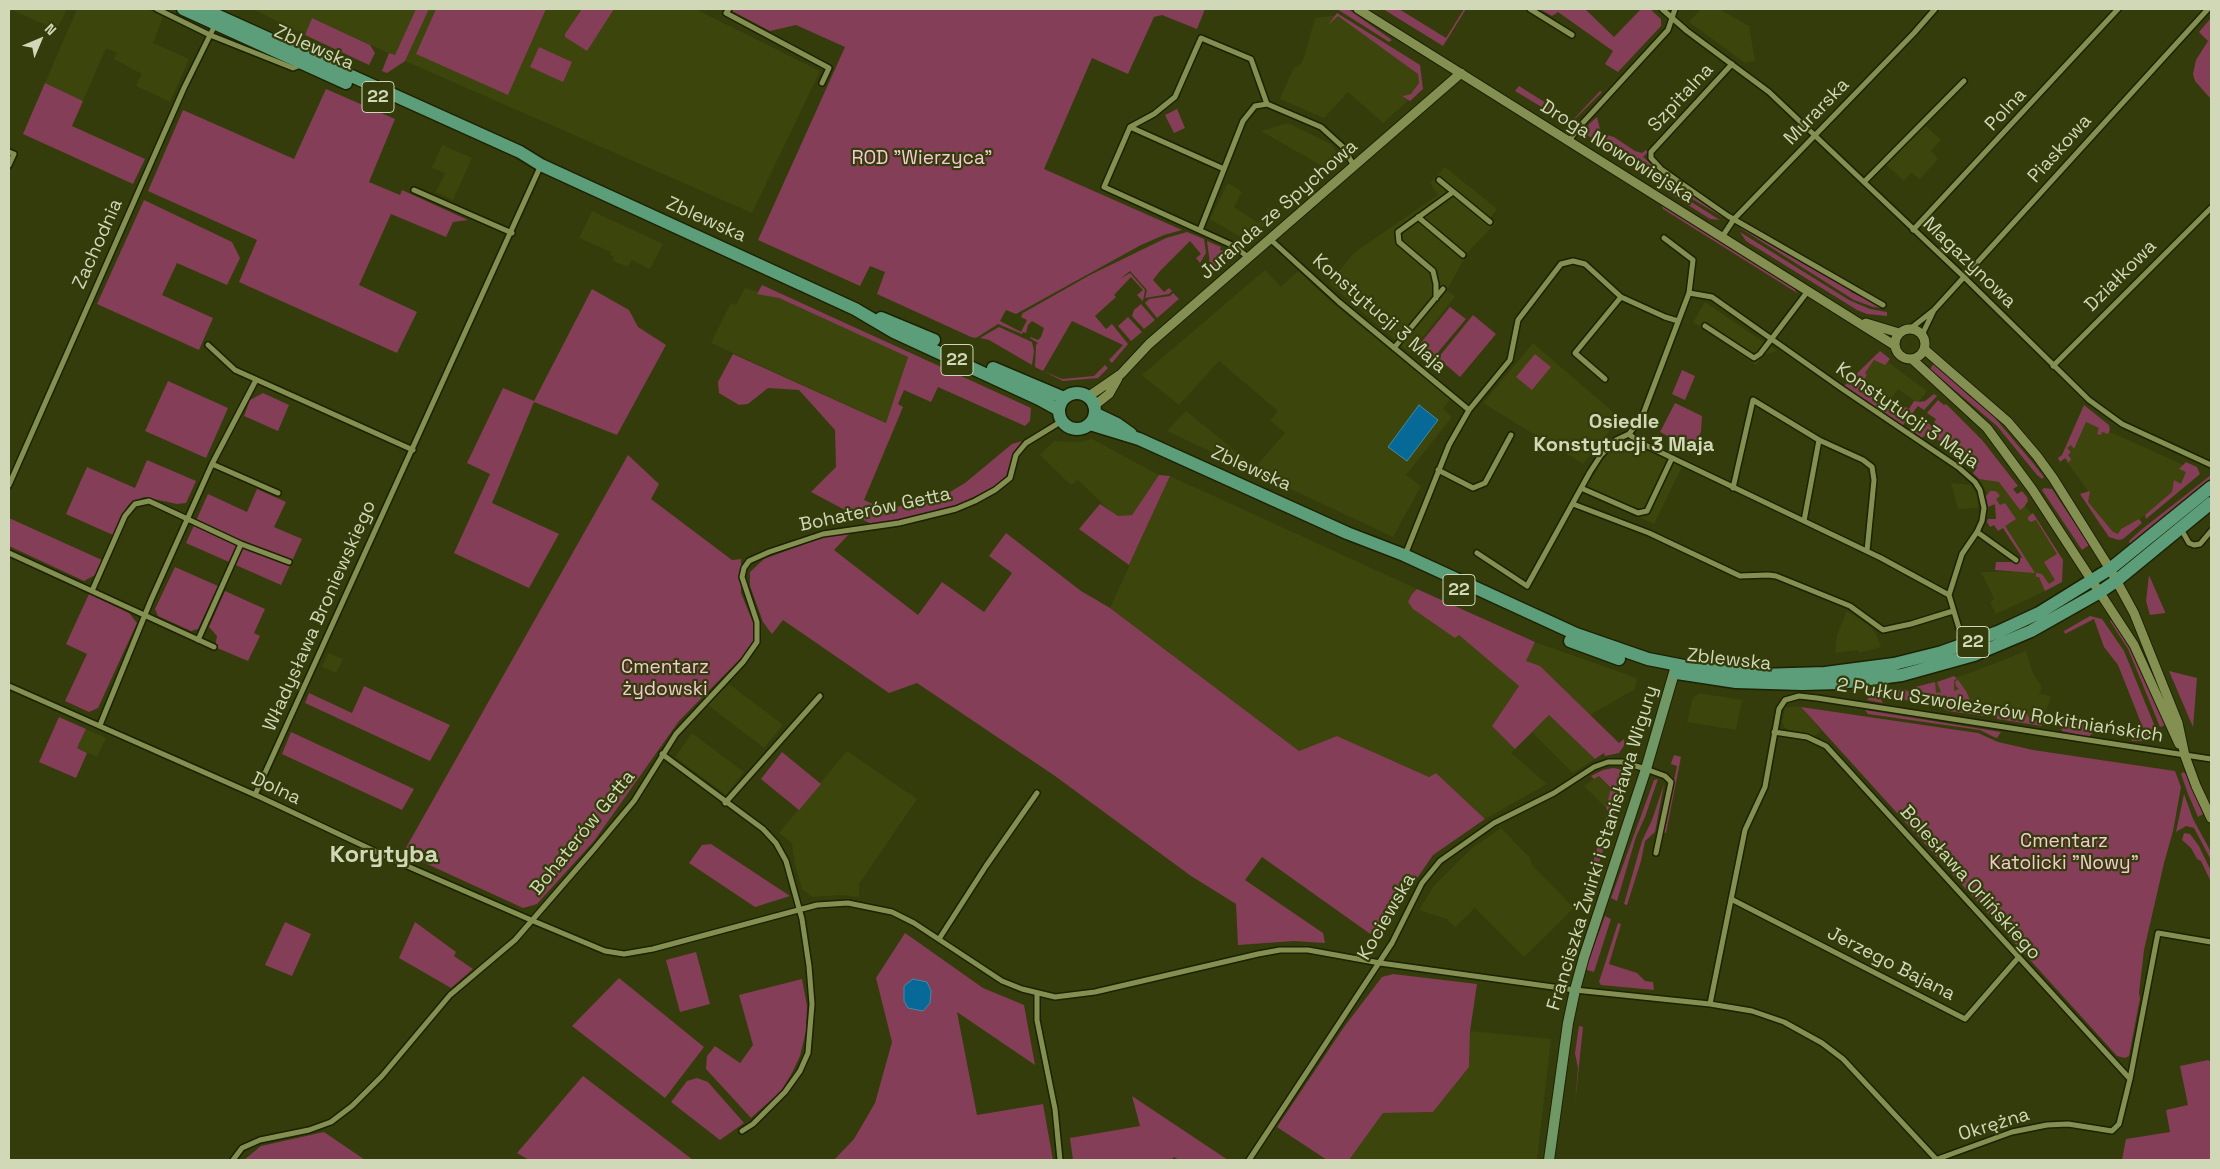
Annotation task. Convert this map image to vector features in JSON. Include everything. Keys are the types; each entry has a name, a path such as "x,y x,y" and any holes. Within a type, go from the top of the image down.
{"main road":[{"name":"Zblewska","path":"182,9 512,157 541,166 855,309 894,332 1039,399 1061,416"},
{"name":"Zblewska","path":"203,9 215,25 520,152 541,166"},
{"name":"Zblewska","path":"855,309 897,323 1064,398"},
{"name":"22","path":"1061,416 1072,428 1084,428 1092,410 1076,392 1064,398"},
{"path":"1061,416 1064,398"},
{"name":"Zblewska","path":"1092,410 1139,439 1347,533 1404,555 1576,634 1675,669 1736,682 1840,683 1902,675 1966,657 2006,642 2052,620 2116,581"},
{"name":"22","path":"2110,569 2211,487"},
{"name":"22","path":"2116,581 2211,503"},
{"name":"Zblewska","path":"1347,533 1392,558 1573,642 1636,664 1675,669 1759,675 1825,673 1894,664 1964,645 2039,613 2110,569"},
{"name":"Franciszka Żwirki i Stanisława Wigury","path":"1549,1160 1568,1023 1575,990 1646,769 1675,669"}],"street":[{"path":"157,9 215,25"},
{"path":"729,9 726,13 829,68 822,83"},
{"name":"Droga Nowowiejska","path":"1358,9 1859,321 1894,345"},
{"path":"1530,9 1572,35"},
{"name":"Magazynowa","path":"1662,9 1687,32 1754,80 1964,277 2088,400 2122,424 2211,465"},
{"path":"1569,141 1579,127 1668,30 1675,9"},
{"name":"Murarska","path":"1722,237 1734,219 1935,9"},
{"name":"Polna","path":"1913,230 2118,9"},
{"name":"Piaskowa","path":"1910,329 1934,310 2208,9"},
{"name":"Zachodnia","path":"9,485 138,190 215,25"},
{"path":"1248,258 1239,249 1104,187 1130,127 1154,114 1175,97 1201,38 1251,59 1267,104"},
{"name":"Szpitalna","path":"1732,64 1651,152 1651,158 1661,169 1734,219"},
{"name":"Juranda ze Spychowa","path":"1092,410 1121,374 1149,344 1461,73"},
{"path":"1864,182 1964,81"},
{"path":"1200,230 1243,121 1255,106 1267,104 1321,127 1343,147 1355,166"},
{"path":"1130,127 1224,169"},
{"path":"9,152 14,154 9,165"},
{"name":"Władysława Broniewskiego","path":"256,795 541,166"},
{"path":"1439,180 1490,222"},
{"path":"414,190 512,233"},
{"path":"1436,298 1433,271 1399,242 1398,232 1453,192"},
{"name":"Działkowa","path":"2053,366 2211,208"},
{"path":"1418,218 1463,254"},
{"path":"1734,219 1883,305"},
{"path":"1477,553 1527,586 1601,455 1616,440 1629,434 1642,417 1689,293 1693,260 1664,238"},
{"name":"Konstytucji 3 Maja","path":"1270,239 1339,302 1469,410"},
{"path":"1404,555 1449,445 1469,410 1510,360 1518,320 1561,264 1573,261 1585,264 1621,296 1665,317 1678,321"},
{"path":"1394,348 1443,289"},
{"path":"1705,326 1754,358 1760,354 1808,291"},
{"name":"Konstytucji 3 Maja","path":"1689,293 1712,297 1970,476 1980,490 1984,508 1977,532 1962,554 1949,595"},
{"path":"1605,379 1575,353 1621,296"},
{"name":"Piaskowa","path":"1922,335 1934,310"},
{"name":"Droga Nowowiejska","path":"1859,321 1886,327 1899,333"},
{"path":"1913,360 1922,354 1925,341 1917,330 1910,329 1899,333 1894,345 1895,350 1902,358 1913,360 1987,428 2032,489 2138,652 2211,818"},
{"path":"208,345 229,366 256,380 413,450"},
{"path":"1924,349 2008,422 2053,478 2110,569 2131,607 2178,724 2185,756"},
{"path":"100,725 146,617 151,600 212,464 256,380"},
{"path":"1733,488 1753,400 1819,440 1862,460 1872,468 1874,480 1867,551"},
{"name":"Bohaterów Getta","path":"233,1160 242,1148 260,1140 309,1130 331,1122 352,1106 382,1076 450,995 515,940 634,801 662,754 685,724 743,662 757,642 757,622 742,578 744,568 749,561 769,552 823,534 900,523 956,509 995,490 1012,473 1016,455 1026,443 1061,416"},
{"path":"1629,434 1637,441 1867,551 1949,595 1964,645"},
{"path":"1438,470 1473,488 1485,482 1511,435"},
{"path":"1804,521 1819,440"},
{"path":"1581,488 1638,513 1647,511 1672,458"},
{"path":"212,464 278,494"},
{"path":"92,592 125,516 135,504 149,501 241,544 289,562"},
{"path":"1573,504 1649,533 1740,576 1776,576 1850,606 1884,630 1953,611"},
{"path":"2180,529 2189,543 2194,545 2200,544 2211,531"},
{"path":"1977,532 2016,560"},
{"path":"198,640 241,544"},
{"path":"9,553 214,647"},
{"name":"Dolna","path":"9,686 256,795 392,859 599,948 624,954 652,949 799,910 828,904 848,904 869,906 892,912 939,939 1002,981 1037,994 1054,997 1095,992 1280,950 1308,950 1380,963 1575,990 1710,1004 1752,1011 1784,1022 1822,1043 1843,1059 1935,1160"},
{"path":"725,803 820,696"},
{"name":"2 Pułku Szwoleżerów Rokitniańskich","path":"1774,732 1779,708 1785,700 1799,696 2211,759"},
{"path":"1710,1004 1745,830 1765,787 1774,732"},
{"name":"Bolesława Orlińskiego","path":"1774,732 1807,737 1826,746 2130,1080"},
{"path":"662,754 725,803 763,829 776,843 786,861 799,910 809,966 812,1004 808,1053 800,1070 785,1092 753,1124 742,1131"},
{"name":"Kociewska","path":"1249,1160 1380,963 1422,883 1440,861 1478,833 1554,793 1594,767 1608,762 1622,762 1646,769 1665,776 1671,782 1656,853"},
{"path":"939,939 1037,792"},
{"name":"Jerzego Bajana","path":"1731,899 1965,1019 2018,958"},
{"path":"2130,1080 2158,933 2211,942"},
{"path":"1037,994 1037,1020 1055,1109 1060,1160"},
{"name":"Okrężna","path":"1935,1160 2012,1132 2047,1125 2068,1124 2112,1131 2119,1124 2130,1080"}],"shaded area":[{"path":"9,9 67,9 57,30 12,10 9,16"},
{"path":"77,9 147,9 163,17 153,43 189,59 170,102 136,86 142,74 114,59 117,53 106,48 83,101 45,83"},
{"path":"253,9 416,9 395,56 312,18 305,35"},
{"path":"429,9 695,9 820,71 752,213 405,61"},
{"path":"1701,9 1719,9 1749,26 1755,61 1745,63 1689,22"},
{"path":"1338,15 1419,71 1421,89 1383,123 1348,92 1324,118 1280,99 1293,69 1301,64 1315,18"},
{"path":"1288,123 1331,144 1341,159 1329,170 1261,131"},
{"path":"1925,125 1941,140 1931,151 1938,159 1920,179 1911,173 1904,181 1885,164"},
{"path":"442,145 472,158 453,200 436,192 445,173 432,168"},
{"path":"1445,167 1497,209 1490,218 1496,223 1468,252 1447,290 1455,297 1410,353 1329,283 1355,252 1438,195 1430,183"},
{"path":"1228,183 1242,192 1234,207 1258,223 1269,207 1279,213 1261,229 1259,227 1256,233 1247,241 1210,219"},
{"path":"592,211 663,244 650,269 632,260 628,267 613,261 614,257 610,255 611,252 579,238"},
{"path":"1265,270 1281,287 1298,271 1336,306 1450,399 1443,409 1452,417 1406,475 1421,486 1393,537 1167,431 1186,411 1255,467 1285,433 1270,420 1278,411 1219,361 1179,405 1142,375"},
{"path":"745,288 779,297 908,357 887,423 711,343 731,303 736,305"},
{"path":"1705,302 1777,351 1764,355 1756,365 1693,322"},
{"path":"1533,343 1620,418 1583,464 1483,403"},
{"path":"1877,354 1927,391 1918,403 1898,389 1884,409 1853,389"},
{"path":"2079,418 2197,471 2197,473 2119,536 2100,526 2081,494 2088,491 2062,455"},
{"path":"1092,439 1159,475 1132,515 1118,516 1112,513 1078,480 1071,485 1040,455 1054,441 1080,442"},
{"path":"1625,440 1682,467 1654,524 1584,492 1602,461 1618,442"},
{"path":"1170,476 1417,589 1412,594 1519,686 1492,726 1515,749 1511,753 1547,784 1485,819 1436,773 1429,777 1337,736 1299,751 1110,608"},
{"path":"1979,478 1999,478 2033,515 2058,554 2056,581 2045,591 1996,614 1990,602 1994,599 1981,572 2021,571 2022,558 1996,517 1997,511"},
{"path":"1951,483 1971,485 1977,496 1978,508 1958,509"},
{"path":"1847,611 1875,632 1881,647 1859,653 1858,650 1835,653 1837,635"},
{"path":"1535,642 1637,678 1635,689 1590,715 1540,667 1526,661"},
{"path":"2026,651 2033,673 2042,687 2039,694 2051,696 2043,720 1941,703 1928,685 1967,674"},
{"path":"328,653 343,659 336,673 322,667"},
{"path":"729,684 783,725 764,748 708,705"},
{"path":"1699,693 1742,700 1736,730 1687,722 1693,698"},
{"path":"1801,707 1821,731 1815,736 1788,730 1784,727 1782,722 1785,708"},
{"path":"1549,715 1595,759 1573,773 1532,732"},
{"path":"86,729 106,738 97,757 77,748"},
{"path":"692,733 744,772 726,795 675,757"},
{"path":"847,751 917,799 859,884 859,897 842,895 812,897 802,889 795,865 792,843 779,833"},
{"path":"1598,776 1611,789 1606,808 1584,786"},
{"path":"1501,828 1530,858 1532,865 1574,908 1524,957 1475,908 1455,927 1447,919 1419,910 1434,886 1472,848"},
{"path":"1470,1031 1551,1039 1537,1160 1349,1160 1383,1113 1433,1112 1469,1067"}],"green space":[{"path":"416,9 429,9 405,61 387,73 382,71 389,53 395,55"},
{"path":"436,9 546,9 508,95 416,54"},
{"path":"582,9 614,9 587,51 565,37 565,34"},
{"name":"ROD \"Wierzyca\"","path":"734,9 1205,9 1197,29 1162,15 1154,17 1128,74 1092,58 1044,169 1182,230 1141,245 1016,314 1006,310 1000,321 1021,332 1027,320 1021,317 1023,313 1090,275 1166,238 1187,232 1204,239 1206,253 1200,263 1196,258 1201,254 1190,241 1160,271 1153,280 1164,292 1169,288 1172,291 1169,294 1145,298 1147,290 1130,271 1120,279 1130,273 1145,290 1143,301 1137,295 1143,290 1131,277 1114,295 1116,297 1095,316 1106,329 1112,324 1128,344 1112,363 1109,360 1123,345 1072,321 1043,371 1035,367 1036,345 1038,343 1030,338 1038,340 1044,328 1032,321 1028,325 1026,333 1023,332 1022,334 998,324 976,338 971,337 877,294 885,272 870,266 860,286 758,240 845,47 796,25 770,31 732,11"},
{"path":"1337,9 1348,9 1392,40 1389,42"},
{"path":"1383,9 1399,9 1446,38 1464,9 1466,9 1443,46"},
{"path":"1540,9 1585,9 1614,37 1641,9 1650,9 1661,19 1661,26 1618,72 1605,64 1613,51 1558,12 1552,16"},
{"path":"1337,13 1420,65 1423,89 1410,101 1399,94 1403,96 1411,94 1419,83 1418,74 1338,16 1328,25"},
{"path":"312,18 370,45 375,53 369,65 305,35"},
{"path":"2211,18 2210,98 2195,81 2193,74 2196,60 2208,41 2199,32"},
{"path":"539,47 572,62 563,82 530,67"},
{"path":"45,83 83,101 72,126 145,159 133,184 23,134"},
{"path":"1519,86 1573,120 1600,91 1602,92 1570,124 1515,91"},
{"path":"326,89 395,119 369,182 400,195 402,190 468,220 453,222 446,237 391,214 359,285 417,312 397,353 239,282 257,240 148,191 183,110 294,159"},
{"path":"1177,109 1185,128 1174,133 1165,115"},
{"path":"1597,117 1601,133 1614,137 1635,151 1642,153 1646,150 1648,152 1643,157 1671,180 1723,217 1585,134 1589,124"},
{"path":"1634,166 1720,220 1710,219 1663,189"},
{"path":"144,200 232,242 240,258 227,285 177,263 162,295 213,318 199,350 97,304"},
{"path":"1661,204 1793,287 1797,293 1663,209"},
{"path":"1740,225 1847,287 1851,292 1887,309 1873,307 1854,300 1740,228"},
{"path":"1740,232 1849,300 1870,309 1887,312 1887,316 1867,314 1857,310 1746,241"},
{"path":"1207,241 1221,247 1220,250 1224,251 1225,249 1232,253 1211,272"},
{"path":"762,285 1031,408 1030,421 1025,426 938,387 931,402 904,390 898,404 903,407 864,500 886,510 950,492 965,483 1012,444 1022,441 1013,453 1006,476 993,487 954,507 873,525 811,492 836,467 835,430 799,390 768,388 748,404 739,405 719,393 718,382 733,354 886,423 908,357 779,298 757,294"},
{"path":"592,289 629,310 638,327 666,345 617,435 534,402 492,503 559,534 529,588 454,553 490,474 467,463 503,388 534,401"},
{"path":"1173,293 1179,299 1157,318 1145,303 1149,299 1170,296"},
{"path":"1141,304 1155,320 1144,329 1132,316 1134,310"},
{"path":"1450,307 1466,319 1434,357 1419,345"},
{"path":"1473,315 1496,334 1460,377 1438,358"},
{"path":"1128,317 1142,332 1131,341 1118,326"},
{"path":"999,327 1032,342 1034,351 1032,365 989,340 980,338"},
{"path":"1880,351 1890,359 1885,365 1874,360 1865,373 1867,375 1862,383 1871,390 1867,393 1898,415 1905,407 1909,409 1914,401 1925,401 1934,394 1937,396 1924,410 1918,406 1903,425 1899,425 1844,386"},
{"path":"1535,354 1551,367 1532,390 1516,377"},
{"path":"1935,362 1968,395 1990,412 2044,477 2042,479 1997,426 1930,369"},
{"path":"1105,365 1108,368 1098,378 1063,381 1043,371 1062,379 1094,376"},
{"path":"1682,370 1695,376 1685,400 1672,394"},
{"path":"168,381 228,408 206,458 145,431"},
{"path":"263,393 289,405 278,431 244,416 250,400"},
{"path":"1938,400 1944,405 1946,404 1982,440 2018,486 2013,489 2017,494 2022,491 2027,497 2028,501 2024,507 2020,510 1999,482 1979,479 1973,473 1977,467 1964,457 1927,433 1922,438 1915,433 1915,425 1922,430 1928,423 1932,426 1936,419 1927,413"},
{"path":"1675,403 1702,416 1701,432 1692,449 1660,432"},
{"path":"2084,405 2109,425 2110,430 2108,434 2102,432 2101,435 2097,434 2099,428 2086,422 2074,449 2071,445 2067,448 2071,452 2068,455 2071,459 2070,461 2066,463 2068,461 2065,458 2060,462 2058,458 2062,455"},
{"name":"Cmentarz żydowski","path":"628,455 659,484 651,499 732,560 741,559 741,593 753,622 754,640 741,658 679,721 594,841 537,904 523,908 403,853"},
{"path":"147,460 196,481 186,503 177,504 144,497 129,504 120,518 113,535 66,514 87,467 135,488"},
{"path":"2186,462 2197,467 2200,474 2146,519 2145,515 2172,492 2174,480 2181,484 2186,472 2179,469"},
{"path":"1159,475 1170,476 1129,565 1079,529 1100,504 1118,516 1132,515"},
{"path":"2211,475 2211,478 2130,544 2129,541 2141,530"},
{"path":"2044,488 2052,489 2089,545 2082,550 2042,490"},
{"path":"257,489 286,502 274,527 302,539 281,585 186,543 208,494 247,512"},
{"path":"1990,491 1998,493 2000,496 1996,499 2000,505 2005,503 2016,519 2005,526 2035,573 1995,570 1996,562 2015,562 2022,557 2003,528 1998,531 1994,525 1990,527 1987,522 1988,519 1996,519 1995,504 1988,507 1986,496"},
{"path":"2090,491 2088,502 2113,532 2118,534 2121,529 2139,519 2142,523 2123,539 2119,540 2109,537 2080,494"},
{"path":"2033,513 2063,560 2062,582 2045,591 2039,577 2036,577 2036,573 2042,574 2049,584 2055,580 2044,562 2057,554 2036,520 2031,522 2028,520 2028,517"},
{"path":"9,518 102,560 95,575 84,581 9,546"},
{"path":"850,533 834,550 918,615 942,582 984,612 1012,573 989,556 1006,533 1081,591 1110,608 1299,751 1337,736 1429,777 1436,773 1485,819 1433,855 1376,938 1262,857 1245,880 1323,933 1325,943 1294,941 1238,945 1236,904 1191,876 1055,776 917,683 889,693 783,620 772,634 763,622 750,586 750,572 764,559 821,538"},
{"path":"175,567 218,586 198,629 191,631 158,616 155,609"},
{"path":"2149,575 2165,613 2150,615 2146,601"},
{"path":"1417,589 1535,642 1526,661 1540,666 1619,743 1624,739 1625,744 1619,753 1605,756 1604,753 1595,759 1549,715 1515,749 1492,726 1519,686 1459,635 1455,638 1413,609 1408,602"},
{"path":"225,591 265,609 254,633 260,636 248,661 215,647 217,636 209,627"},
{"path":"89,594 129,613 137,623 98,708 89,712 65,701 87,654 66,644"},
{"path":"2090,616 2102,619 2124,651 2158,734 2141,741 2132,741 2130,731 2145,733 2118,665 2104,647 2094,619 2065,634 2064,631"},
{"path":"2113,618 2131,646 2166,725 2160,727 2128,649 2110,621"},
{"path":"2169,671 2197,678 2193,727"},
{"path":"1954,676 1957,679 1954,680 1954,691 1959,689 1955,681 1958,680 1973,704 1984,706 1986,713 1984,716 1948,711 1913,690 1915,687 1935,682 1936,693 1941,692 1937,682"},
{"path":"364,686 450,725 430,761 305,703 309,693 352,713"},
{"path":"1904,689 1932,704 1879,696 1883,703 1867,700 1871,695"},
{"name":"Cmentarz Katolicki \"Nowy\"","path":"1801,707 1978,733 1998,742 2033,750 2175,771 2181,787 2173,831 2144,950 2140,998 2129,1056 2125,1058 2117,1056"},
{"path":"2001,709 2026,713 2030,719 2042,722 2042,726 1997,719 1996,713"},
{"path":"1865,710 2001,732 1997,738 1980,730 1868,714"},
{"path":"59,717 86,729 77,748 87,753 76,778 39,762"},
{"path":"2060,721 2094,725 2092,734 2088,737 2062,731"},
{"path":"291,732 414,789 402,810 282,754"},
{"path":"782,752 821,784 799,810 761,779"},
{"path":"1674,755 1681,757 1666,833 1663,832 1677,766 1671,764 1669,769"},
{"path":"1613,768 1629,771 1597,869 1592,866 1608,811 1606,808 1611,788 1599,776 1594,779 1591,776 1603,770"},
{"path":"2183,772 2186,774 2203,814 2198,817 2181,774"},
{"path":"1658,779 1636,837 1617,901 1611,898 1654,780"},
{"path":"1664,784 1655,832 1645,841 1641,861 1627,905 1624,904 1642,841 1652,820"},
{"path":"2184,794 2193,819 2211,852 2211,860 2194,828 2186,826 2176,832"},
{"path":"2184,833 2190,834 2199,846 2211,871 2211,882 2201,861 2197,859 2191,848 2182,840"},
{"path":"711,844 790,896 755,907 689,863 702,845"},
{"path":"1605,916 1611,919 1594,972 1586,968"},
{"path":"285,922 311,934 292,976 265,965"},
{"path":"415,922 456,952 454,956 473,969 451,988 399,958"},
{"path":"1618,923 1621,924 1609,964 1637,973 1645,981 1653,982 1654,990 1601,985 1599,982"},
{"path":"905,933 983,988 1024,1005 1035,1065 957,1012 977,1115 1043,1104 1053,1160 834,1160 854,1139 875,1103 892,1042 876,978"},
{"path":"696,952 710,1004 680,1012 666,960"},
{"path":"1393,974 1477,984 1470,1031 1469,1067 1433,1112 1383,1113 1349,1160 1327,1160 1277,1127 1344,1027 1382,977"},
{"path":"619,978 704,1047 665,1098 572,1026"},
{"path":"802,979 807,1006 806,1031 800,1056 781,1091 751,1118 706,1069 707,1056 715,1046 740,1063 753,1045 739,995"},
{"path":"1579,1026 1583,1027 1575,1104 1578,1068 1575,1053"},
{"path":"2208,1060 2211,1062 2211,1160 2122,1160 2126,1139 2170,1132 2166,1110 2188,1105 2180,1066"},
{"path":"583,1076 693,1160 529,1160 517,1153"},
{"path":"697,1078 708,1082 744,1123 720,1140 671,1102 687,1081"},
{"path":"1132,1096 1228,1160 1179,1160 1174,1157 1171,1160 1073,1160 1070,1138 1140,1126"},
{"path":"324,1132 365,1160 244,1160 261,1146"}],"water":[{"path":"1419,405 1438,420 1407,461 1388,447"},
{"path":"913,979 927,982 931,991 930,1003 923,1011 908,1008 904,1001 904,986"}],"district":[{"name":"Osiedle Konstytucji 3 Maja","path":"1624,434"},
{"name":"Korytyba","path":"384,855"}]}
